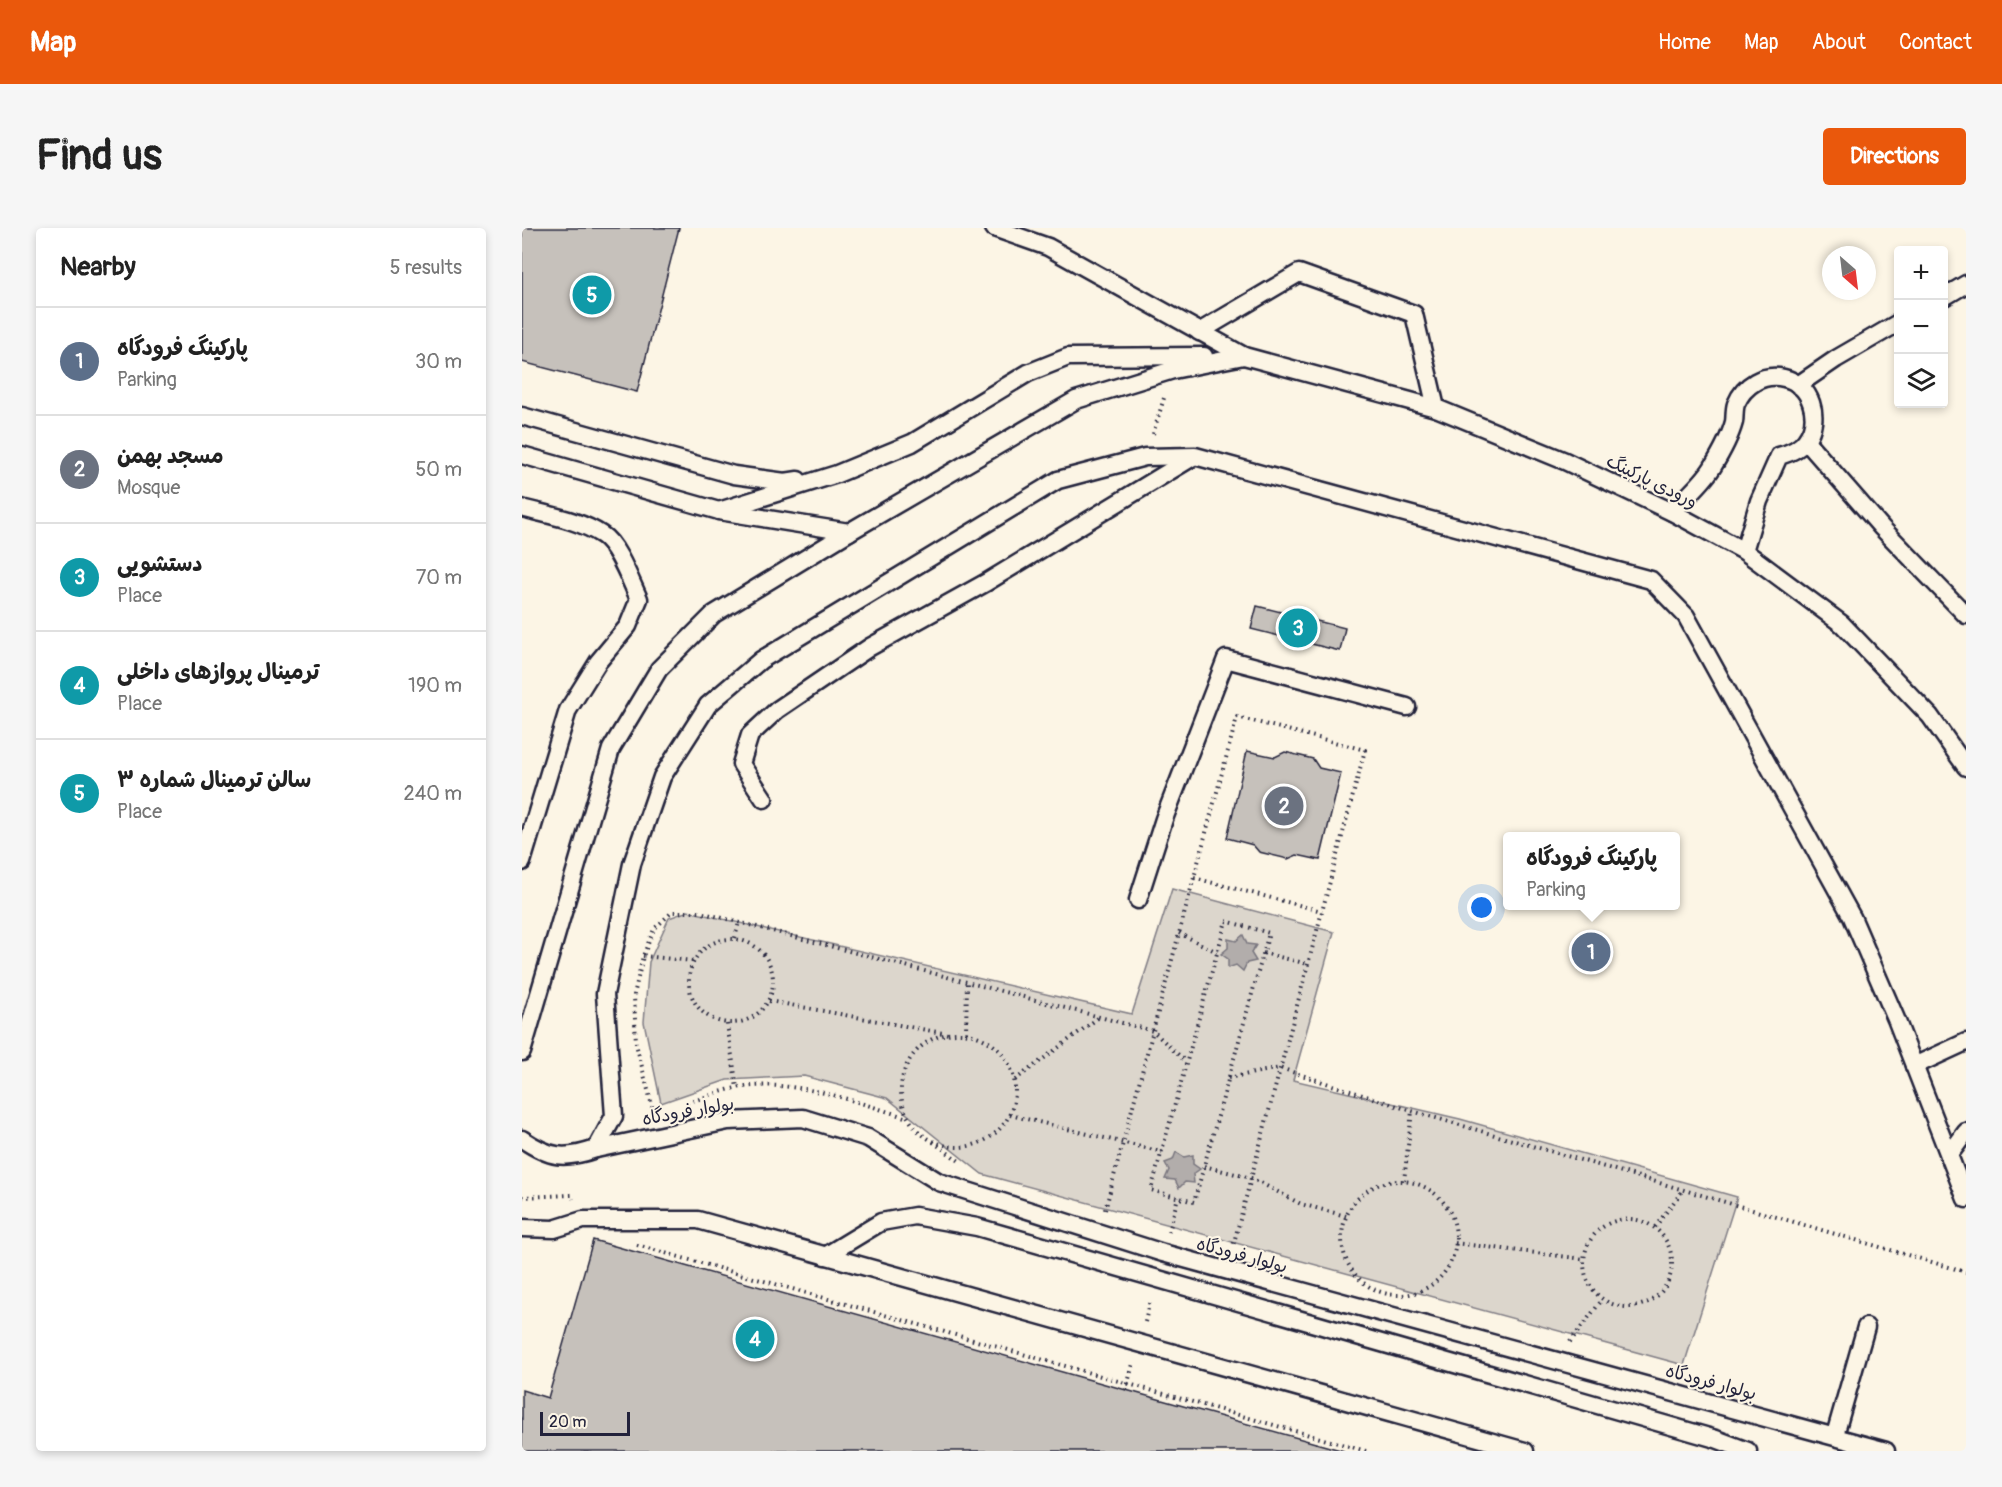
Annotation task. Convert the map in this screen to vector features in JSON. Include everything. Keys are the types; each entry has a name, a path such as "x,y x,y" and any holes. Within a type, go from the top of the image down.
{"lane":[{"path":"993,228 1048,247 1244,356"},
{"path":"1199,332 1299,273 1414,314 1436,408"},
{"path":"1948,295 1966,284"},
{"path":"1798,385 1836,359 1894,326"},
{"path":"522,1052 611,749 659,669 714,614 849,532 1076,400 1173,370 1244,356"},
{"path":"719,511 837,474 912,443 1028,373 1068,357 1244,356"},
{"name":"ورودی پارکینگ","path":"1244,356 1436,408 1565,461 1672,512 1744,551 1842,624 1930,716 1966,767"},
{"path":"1672,512 1712,469 1734,422 1735,406 1742,393 1754,382 1769,377 1785,378 1798,385 1809,396 1814,411 1813,427 1806,441 1794,451 1779,456 1759,501 1744,551"},
{"path":"522,416 734,475 785,482 837,474"},
{"path":"1806,441 1882,528 1966,615"},
{"path":"522,455 719,511 849,532"},
{"path":"764,799 741,764 750,735 777,710 870,647 987,582 1195,456"},
{"path":"596,1149 614,1116 605,994 632,864 662,777 708,705 761,660 1058,480 1145,457 1195,456 1651,580 1686,616 1852,917 1966,1199"},
{"path":"522,862 568,710 598,662 628,626 639,599 625,568 603,535 523,513"},
{"path":"1138,900 1164,819 1226,659 1407,707"},
{"path":"1914,1066 1966,1042"},
{"name":"بولوار فرودگاه","path":"522,1139 544,1154 573,1157 596,1149 728,1121 803,1118 868,1138 939,1182 1163,1253 1835,1435 1886,1451"},
{"path":"1949,1155 1966,1132"},
{"path":"825,1256 882,1222 915,1216 977,1227 1716,1439 1748,1451"},
{"path":"522,1228 554,1229 583,1220 698,1220 1526,1451"},
{"path":"1835,1435 1866,1327"}],"path":[{"path":"1145,457 1173,370"},
{"path":"1106,1210 1237,717 1365,750 1233,1246"},
{"path":"1194,878 1322,911"},
{"path":"653,1113 636,1044 634,995 643,956 654,929 672,912 700,912 1153,1031 1186,1062"},
{"path":"1226,921 1269,933 1194,1202 1151,1190 1217,951 1226,921"},
{"path":"735,938 739,922"},
{"path":"1179,933 1217,951"},
{"path":"735,938 751,943 764,954 772,968 774,985 769,1001 758,1014 743,1022 727,1024 710,1019 697,1008 689,993 688,976 693,961 704,948 718,940 735,938"},
{"path":"1263,952 1308,964"},
{"path":"643,956 693,961"},
{"path":"966,1033 967,982"},
{"path":"769,1001 948,1034 966,1033 983,1039 998,1049 1009,1063 1015,1080 1015,1098 1010,1115 1000,1130 986,1141 969,1147 942,1145 919,1132 908,1118 902,1101 902,1083 906,1066 917,1051 931,1040 948,1034"},
{"path":"1015,1080 1099,1017"},
{"path":"727,1024 736,1088"},
{"path":"1228,1078 1280,1068 1412,1110 1966,1272"},
{"path":"1404,1182 1412,1110"},
{"path":"1010,1115 1162,1152"},
{"path":"1204,1166 1251,1178 1301,1204 1346,1216"},
{"path":"1386,1182 1404,1182 1421,1186 1436,1195 1448,1209 1454,1225 1455,1244 1451,1261 1442,1275 1428,1287 1411,1294 1393,1295 1376,1290 1355,1274 1343,1251 1342,1233 1346,1216 1356,1201 1370,1189 1386,1182"},
{"path":"1654,1227 1683,1190"},
{"path":"1625,1219 1640,1220 1654,1227 1665,1238 1672,1260 1669,1282 1660,1295 1647,1304 1632,1308 1616,1306 1602,1300 1592,1289 1585,1275 1584,1259 1588,1244 1597,1232 1610,1223 1625,1219"},
{"path":"625,1242 1366,1451"},
{"path":"1455,1244 1584,1259"},
{"path":"1556,1360 1602,1300"}],"shaded area":[{"path":"1172,889 1334,932 1293,1080 1460,1119 1737,1197 1684,1365 982,1174 887,1098 804,1076 727,1080 661,1103 644,1022 649,962 669,918 688,911 1132,1014"},
{"path":"1243,935 1247,944 1256,945 1251,953 1256,961 1247,963 1243,971 1236,965 1228,968 1228,959 1221,954 1228,948 1228,939 1236,941"},
{"path":"1176,1152 1184,1157 1193,1155 1193,1164 1200,1169 1193,1174 1194,1183 1185,1182 1179,1188 1175,1180 1165,1179 1169,1170 1165,1163 1173,1160"}],"building":[{"path":"522,228 679,228 637,392 522,362"},
{"path":"1257,606 1345,628 1340,651 1251,629"},
{"path":"1247,751 1275,757 1285,752 1313,759 1319,768 1341,773 1320,860 1297,855 1288,859 1259,852 1253,845 1227,838"},
{"path":"593,1240 1344,1451 522,1451 522,1390 548,1398"}],"place":[{"name":"سالن ترمینال شماره ۳","path":"592,295"},
{"name":"دستشویی","path":"1298,628"},
{"name":"مسجد بهمن","path":"1284,806"},
{"name":"پارکینگ فرودگاه","path":"1591,952"},
{"name":"ترمینال پروازهای داخلی","path":"755,1339"}]}
